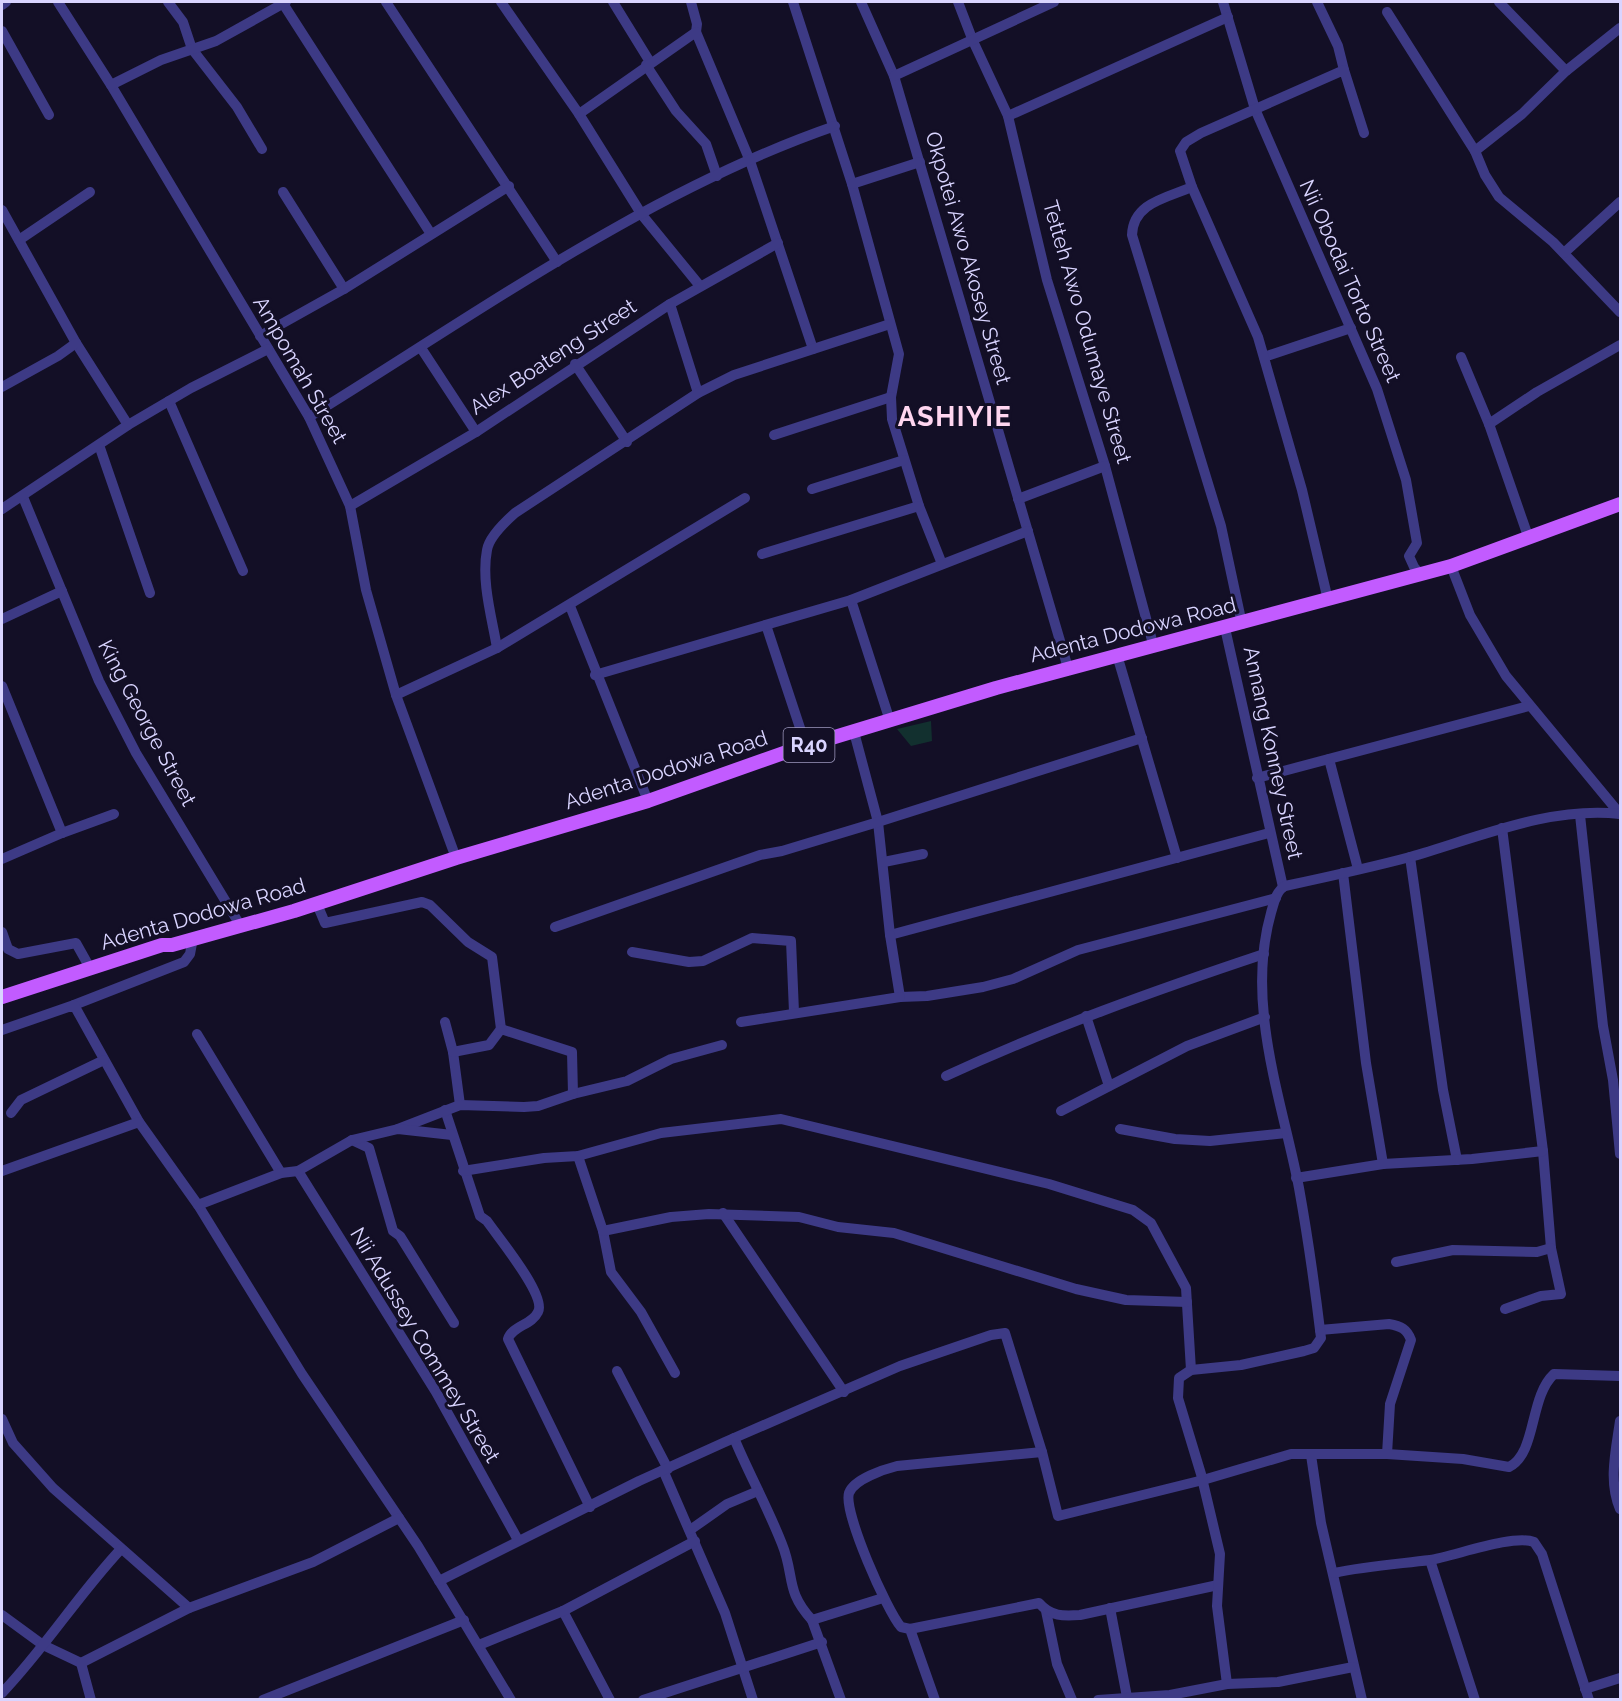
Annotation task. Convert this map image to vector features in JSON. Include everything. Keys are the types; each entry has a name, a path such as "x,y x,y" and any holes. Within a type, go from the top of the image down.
{"main road":[{"name":"Adenta Dodowa Road","path":"2,997 162,945 317,904 456,858 648,801 806,746 1068,668 1422,575 1529,539 1620,504"}],"street":[{"path":"2,5 6,2"},
{"name":"Ampomah Street","path":"58,2 111,85 309,417 350,506 366,590 396,695 456,858"},
{"path":"168,2 183,22 192,49 243,115 262,149"},
{"path":"111,85 135,71 216,41 284,2 431,234"},
{"path":"387,2 557,262"},
{"path":"501,2 579,114 642,215 700,286"},
{"path":"613,2 676,111 706,144 717,176"},
{"path":"691,2 697,24 696,32 750,161 813,349"},
{"path":"793,2 835,126 900,354 891,397 892,419 919,506 942,564"},
{"name":"Okpotei Awo Akosey Street","path":"861,2 894,76 1068,668"},
{"name":"Tetteh Awo Odumaye Street","path":"958,2 973,41 1008,116 1047,280 1105,466 1153,644"},
{"path":"894,76 1054,2"},
{"name":"Nii Obodai Torto Street","path":"1223,2 1255,109 1377,389 1406,480 1417,543 1409,556 1414,567 1422,575"},
{"path":"1317,2 1338,46 1364,133"},
{"path":"1499,2 1566,71"},
{"path":"1387,12 1475,151 1485,175 1499,197 1564,253 1620,312"},
{"path":"1008,116 1228,17"},
{"path":"1475,151 1522,114 1566,71 1620,28"},
{"path":"2,30 50,115"},
{"path":"579,114 648,63 696,32"},
{"path":"1328,600 1302,490 1258,337 1192,187 1180,151 1186,142 1344,70"},
{"path":"309,417 557,262 717,176 835,126"},
{"path":"852,184 920,162"},
{"path":"260,336 344,289 509,186"},
{"path":"1192,187 1140,211 1132,225 1132,236 1221,526 1242,624"},
{"path":"19,240 90,192"},
{"path":"283,192 344,289"},
{"path":"1564,253 1620,202"},
{"path":"2,210 75,343 128,425"},
{"name":"Alex Boateng Street","path":"350,506 476,432 575,364 670,304 778,243"},
{"path":"670,304 698,393"},
{"path":"497,648 487,586 487,550 492,540 515,513 627,442 698,393 734,375 890,324"},
{"path":"1264,357 1351,328"},
{"path":"2,387 58,356 75,343"},
{"path":"1489,424 1537,392 1620,345"},
{"path":"421,348 476,432"},
{"path":"2,509 128,425 268,349"},
{"path":"1461,357 1489,424 1529,539"},
{"path":"575,364 627,442"},
{"path":"774,435 891,397"},
{"path":"169,401 243,571"},
{"path":"99,445 150,593"},
{"path":"812,489 904,460"},
{"path":"1018,499 1105,466"},
{"name":"King George Street","path":"23,497 99,681 136,753 240,925"},
{"path":"396,695 497,648 570,606 745,498"},
{"path":"762,554 919,506"},
{"path":"596,675 851,600 1028,531"},
{"path":"1451,566 1470,615 1490,653 1529,706 1550,727 1620,814"},
{"path":"2,619 62,591"},
{"path":"851,600 890,721"},
{"path":"570,606 648,801"},
{"path":"766,626 806,746"},
{"name":"Annang Konney Street","path":"1225,628 1269,833 1283,887"},
{"path":"1117,655 1177,858"},
{"path":"2,686 62,832"},
{"path":"1257,778 1529,706"},
{"path":"854,732 878,822 884,861 890,935 900,997"},
{"path":"555,927 760,855 782,851 878,822 1142,738"},
{"path":"1329,759 1358,869"},
{"path":"2,860 62,832 114,814"},
{"path":"1227,1684 1219,1629 1220,1554 1203,1480 1178,1398 1179,1378 1191,1370 1241,1365 1304,1352 1319,1344 1320,1330 1310,1251 1269,1051 1265,1017 1264,954 1267,928 1276,898 1283,887 1410,857 1502,828 1555,816 1620,814"},
{"path":"1580,815 1603,1026 1613,1080 1620,1154"},
{"path":"1502,828 1543,1151 1551,1248 1561,1294 1541,1296 1504,1309"},
{"path":"890,935 1269,833"},
{"path":"884,861 922,854"},
{"path":"1410,857 1436,1048 1457,1160"},
{"path":"1343,873 1366,1063 1383,1164"},
{"path":"741,1022 900,997 950,993 1003,982 1078,950 1276,898"},
{"path":"317,904 324,923 422,902 430,905 468,942 492,957 501,1029 489,1045 453,1052"},
{"path":"2,932 8,949 18,954 76,943 90,968"},
{"path":"632,952 689,962 703,961 757,937 791,941 794,1012"},
{"path":"2,1030 75,1005 184,962 190,954 193,938"},
{"path":"946,1076 1086,1016 1264,954"},
{"path":"75,1005 139,1122 198,1205 302,1374 399,1518 464,1620 511,1700"},
{"path":"1086,1016 1109,1086"},
{"path":"1061,1111 1186,1046 1265,1017"},
{"path":"445,1022 453,1052 460,1105"},
{"path":"501,1029 572,1052 573,1094"},
{"path":"196,1034 281,1173"},
{"path":"198,1205 281,1173 298,1170 352,1140 398,1129 460,1105 538,1106 573,1094 627,1081 671,1059 722,1045"},
{"path":"11,1113 21,1100 104,1060"},
{"path":"445,1110 463,1172 480,1216 487,1221 524,1272 540,1303 537,1314 509,1335 508,1339 590,1507"},
{"path":"463,1172 544,1158 578,1156 661,1133 782,1119 1049,1184 1140,1213 1151,1223 1184,1282 1191,1370"},
{"path":"2,1171 139,1122"},
{"path":"398,1129 452,1135"},
{"path":"1120,1129 1174,1139 1210,1141 1286,1133"},
{"path":"352,1140 369,1148 393,1231 400,1236 454,1323"},
{"path":"1296,1178 1383,1164 1457,1160 1543,1151"},
{"path":"578,1156 603,1231 613,1275 640,1312 675,1372"},
{"name":"Nii Adussey Commey Street","path":"298,1170 436,1392 518,1540"},
{"path":"603,1231 671,1217 723,1213 799,1217 838,1227 894,1233 1076,1290 1126,1300 1187,1302"},
{"path":"723,1213 844,1392"},
{"path":"1395,1262 1453,1250 1537,1252 1551,1248"},
{"path":"1320,1330 1389,1324 1398,1325 1409,1333 1411,1340 1387,1419 1387,1454"},
{"path":"439,1581 518,1540 734,1438 900,1366 958,1345 1005,1334 1042,1452 1058,1516 1203,1480 1291,1454 1387,1454 1463,1459 1509,1467 1515,1464 1524,1450 1543,1388 1554,1374 1620,1376"},
{"path":"617,1371 666,1470 743,1666 753,1700"},
{"path":"2,1419 13,1443 53,1488 189,1608"},
{"path":"1620,1421 1614,1488 1620,1509"},
{"path":"734,1438 784,1547 792,1593 799,1606 812,1620 822,1642 841,1700"},
{"path":"1042,1452 897,1466 877,1472 852,1488 849,1500 852,1518 883,1598 901,1627 910,1629 1039,1603 1046,1611 1057,1664 1072,1700"},
{"path":"1311,1455 1321,1523 1362,1700"},
{"path":"690,1530 726,1504 758,1491"},
{"path":"81,1663 189,1608 313,1562 399,1518"},
{"path":"479,1645 563,1611 695,1541"},
{"path":"1334,1573 1356,1568 1430,1560 1512,1542 1534,1542 1542,1554 1587,1694 1620,1678"},
{"path":"2,1694 43,1645 92,1580 121,1549"},
{"path":"1430,1560 1475,1700"},
{"path":"1046,1611 1061,1616 1080,1615 1218,1585"},
{"path":"812,1620 883,1598"},
{"path":"1110,1608 1127,1697"},
{"path":"563,1611 610,1700"},
{"path":"2,1615 43,1645 81,1663 91,1700"},
{"path":"263,1700 282,1696 464,1620"},
{"path":"910,1629 935,1700"},
{"path":"643,1700 822,1642"},
{"path":"1098,1700 1170,1695 1227,1684 1278,1682 1353,1667"}],"green space":[{"path":"931,721 932,741 911,746 897,729"}],"district":[{"name":"ASHIYIE","path":"955,417"}]}
